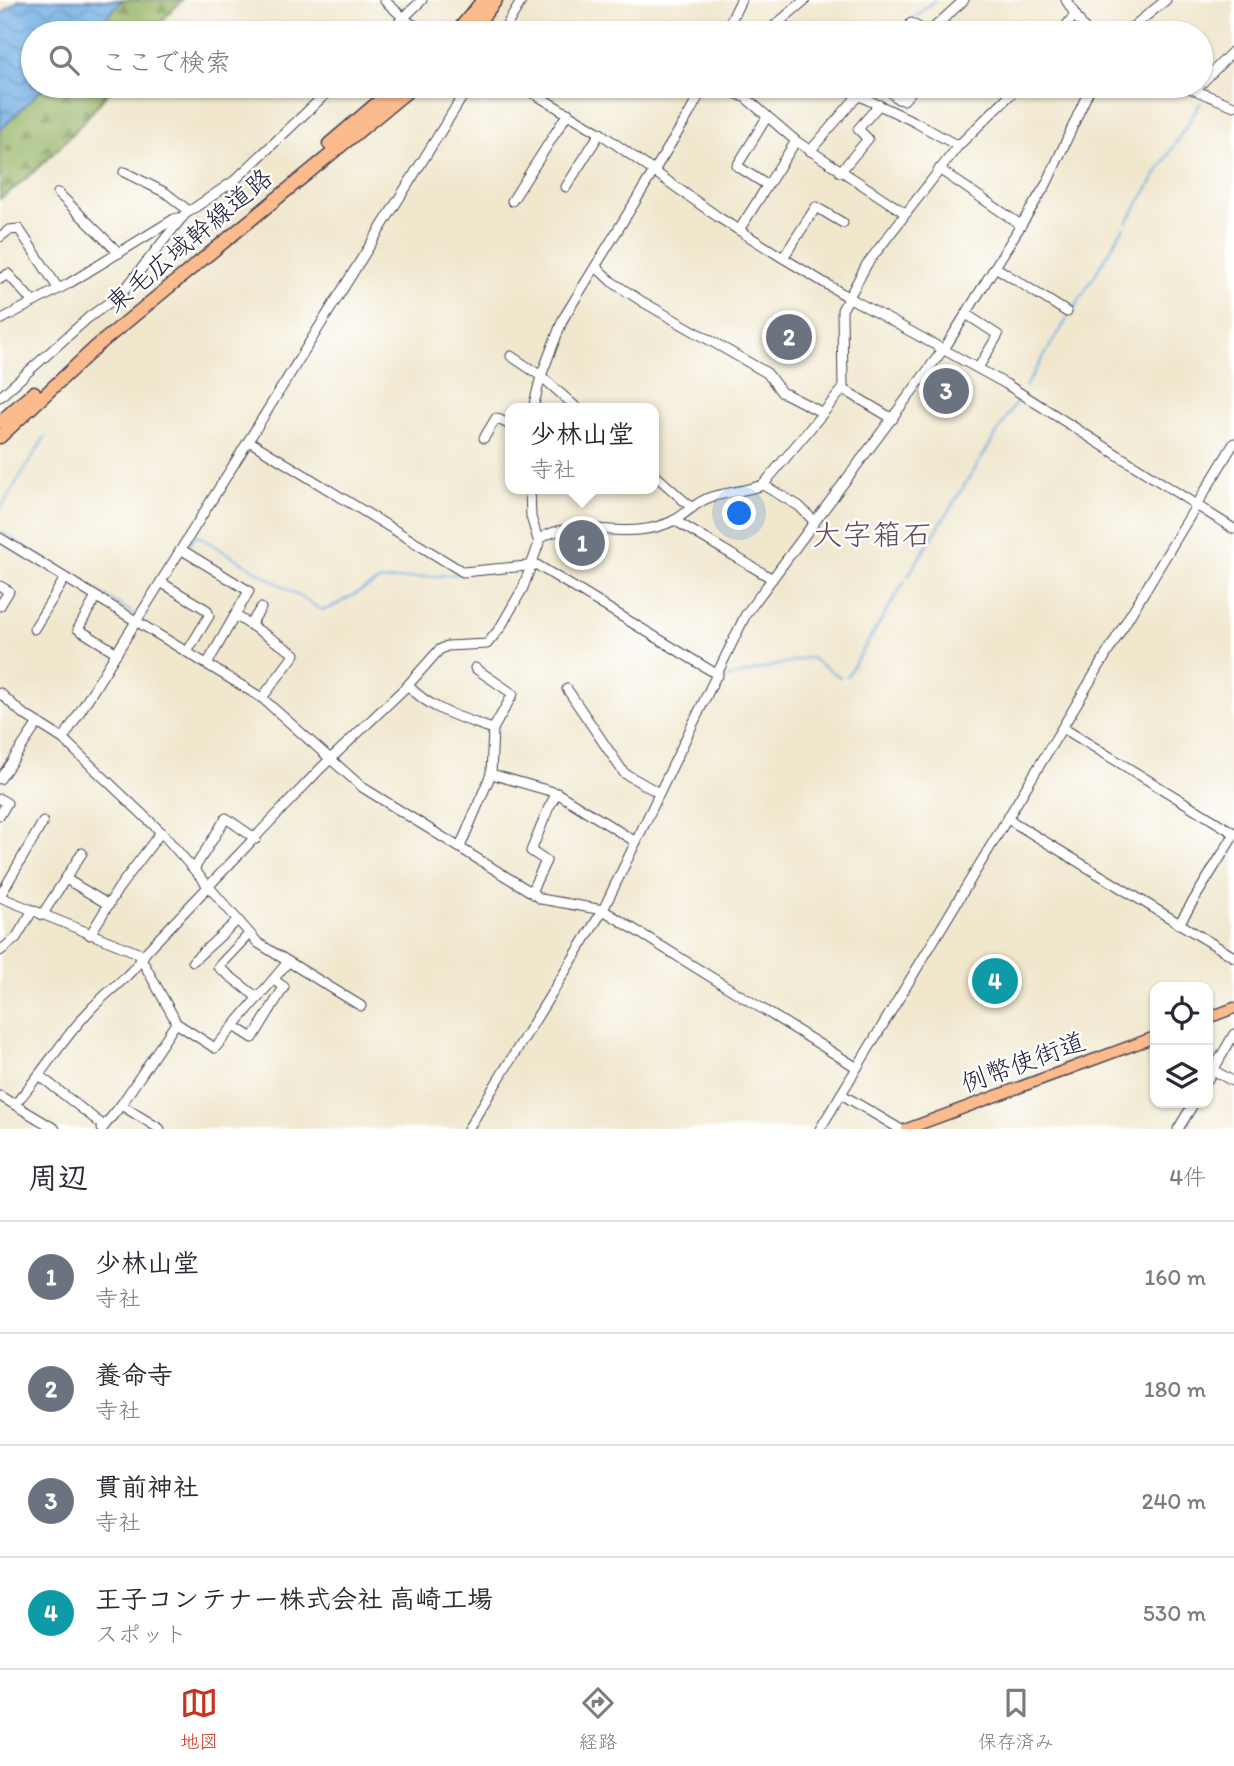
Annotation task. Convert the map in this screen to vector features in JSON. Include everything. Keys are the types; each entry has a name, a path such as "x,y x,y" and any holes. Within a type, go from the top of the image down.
{"highway":[{"path":"466,21 483,0"},
{"path":"479,21 496,0"},
{"name":"東毛広域幹線道路","path":"0,422 93,340 383,98"},
{"name":"東毛広域幹線道路","path":"0,437 97,346 399,98"}],"main road":[{"path":"1213,1016 1234,1008"},
{"name":"例幣使街道","path":"907,1129 1150,1039"}],"street":[{"path":"384,0 408,21"},
{"path":"400,21 422,0"},
{"path":"509,21 522,0"},
{"path":"730,21 741,0"},
{"path":"780,21 805,0"},
{"path":"941,21 964,0"},
{"path":"1066,0 1079,21"},
{"path":"1140,21 1166,0"},
{"path":"1070,21 1075,14"},
{"path":"1213,72 1234,50"},
{"path":"1213,95 1234,106"},
{"path":"1,318 186,214 234,181 321,98"},
{"path":"63,739 462,98"},
{"path":"542,98 600,133 783,258 978,368 1234,529"},
{"path":"534,403 541,376 563,319 698,98"},
{"path":"745,98 810,151 905,212"},
{"path":"810,151 857,98"},
{"path":"863,98 958,146"},
{"path":"539,539 548,533 565,529 639,530 674,520 709,497 763,485 843,389 842,310 867,264 958,146 1007,98"},
{"path":"468,1129 603,910 746,614 944,349 1052,174 1086,98"},
{"path":"840,172 868,139 858,129 879,105"},
{"path":"512,201 568,113"},
{"path":"767,117 737,166 767,185"},
{"path":"566,187 600,133"},
{"path":"739,230 796,141"},
{"path":"939,169 1021,225"},
{"path":"124,172 166,192 186,214"},
{"path":"58,192 119,253"},
{"path":"783,258 816,207 843,222"},
{"path":"0,397 88,318 122,293 186,214"},
{"path":"0,237 9,230 19,229 58,288"},
{"path":"596,267 612,282 643,302 767,373 782,393 823,413"},
{"path":"995,267 1067,312"},
{"path":"0,279 8,274 33,302"},
{"path":"966,314 998,335 978,368"},
{"path":"511,356 541,376 571,403"},
{"path":"843,389 892,419"},
{"path":"484,438 496,418 505,422"},
{"path":"249,441 463,572 537,565 718,675"},
{"path":"820,1129 1234,443"},
{"path":"659,478 692,508"},
{"path":"763,485 799,506 814,521"},
{"path":"15,1104 40,1076 89,1010 142,959 330,759 443,648 487,644 500,628 523,588 539,539 531,517 530,494"},
{"path":"674,520 771,578"},
{"path":"0,538 262,698 362,787 541,899 603,910 856,1067"},
{"path":"182,550 249,591 207,664"},
{"path":"34,629 65,578"},
{"path":"162,583 207,610 209,617 187,652"},
{"path":"0,586 9,591 0,606"},
{"path":"96,597 78,629 117,653"},
{"path":"250,625 261,608"},
{"path":"235,615 295,654 262,698"},
{"path":"460,847 491,774 493,729 513,694 475,668"},
{"path":"408,685 420,699 446,712 493,729"},
{"path":"567,689 624,773 659,793"},
{"path":"0,692 22,713 63,739 161,831 258,943 361,1006"},
{"path":"0,779 38,723"},
{"path":"1063,728 1233,831 1179,924"},
{"path":"491,774 557,793 636,842"},
{"path":"531,892 546,860 531,852 557,793"},
{"path":"0,799 7,803 0,815"},
{"path":"194,869 226,818 256,839"},
{"path":"1008,819 1234,957"},
{"path":"43,822 0,896 138,953 176,1023 215,1048 289,962"},
{"path":"90,935 161,831"},
{"path":"42,915 82,853"},
{"path":"66,879 109,905"},
{"path":"0,951 16,938 33,911"},
{"path":"193,961 238,920"},
{"path":"249,934 218,967 258,998"},
{"path":"234,1026 253,1038 284,987 274,980"},
{"path":"40,1076 103,1128 176,1023"},
{"path":"1213,1066 1234,1034"},
{"path":"1213,1074 1234,1082"},
{"path":"841,1094 907,1129"},
{"path":"0,1096 55,1129"},
{"path":"121,1105 160,1129"},
{"path":"1178,1129 1191,1108"}],"green space":[{"path":"122,0 182,0 162,21 104,21"},
{"path":"33,98 104,98 60,146 0,199 0,130"}],"water":[{"path":"19,0 122,0 104,21 21,21 21,98 33,98 0,130 0,15"}],"waterway":[{"path":"913,19 935,0"},
{"path":"1127,222 1201,102"},
{"path":"1072,312 1124,227"},
{"path":"1025,387 1069,316"},
{"path":"908,576 1017,401"},
{"path":"0,509 45,437"},
{"path":"0,531 136,615"},
{"path":"190,544 195,536 198,536 322,610 379,581 459,574"},
{"path":"847,676 905,581"},
{"path":"722,679 805,658 811,658 840,677"}],"place":[{"name":"養命寺","path":"789,337"},
{"name":"貫前神社","path":"946,391"},
{"name":"少林山堂","path":"582,543"},
{"name":"王子コンテナー株式会社 高崎工場","path":"995,981"}],"district":[{"name":"大字箱石","path":"872,535"}]}
